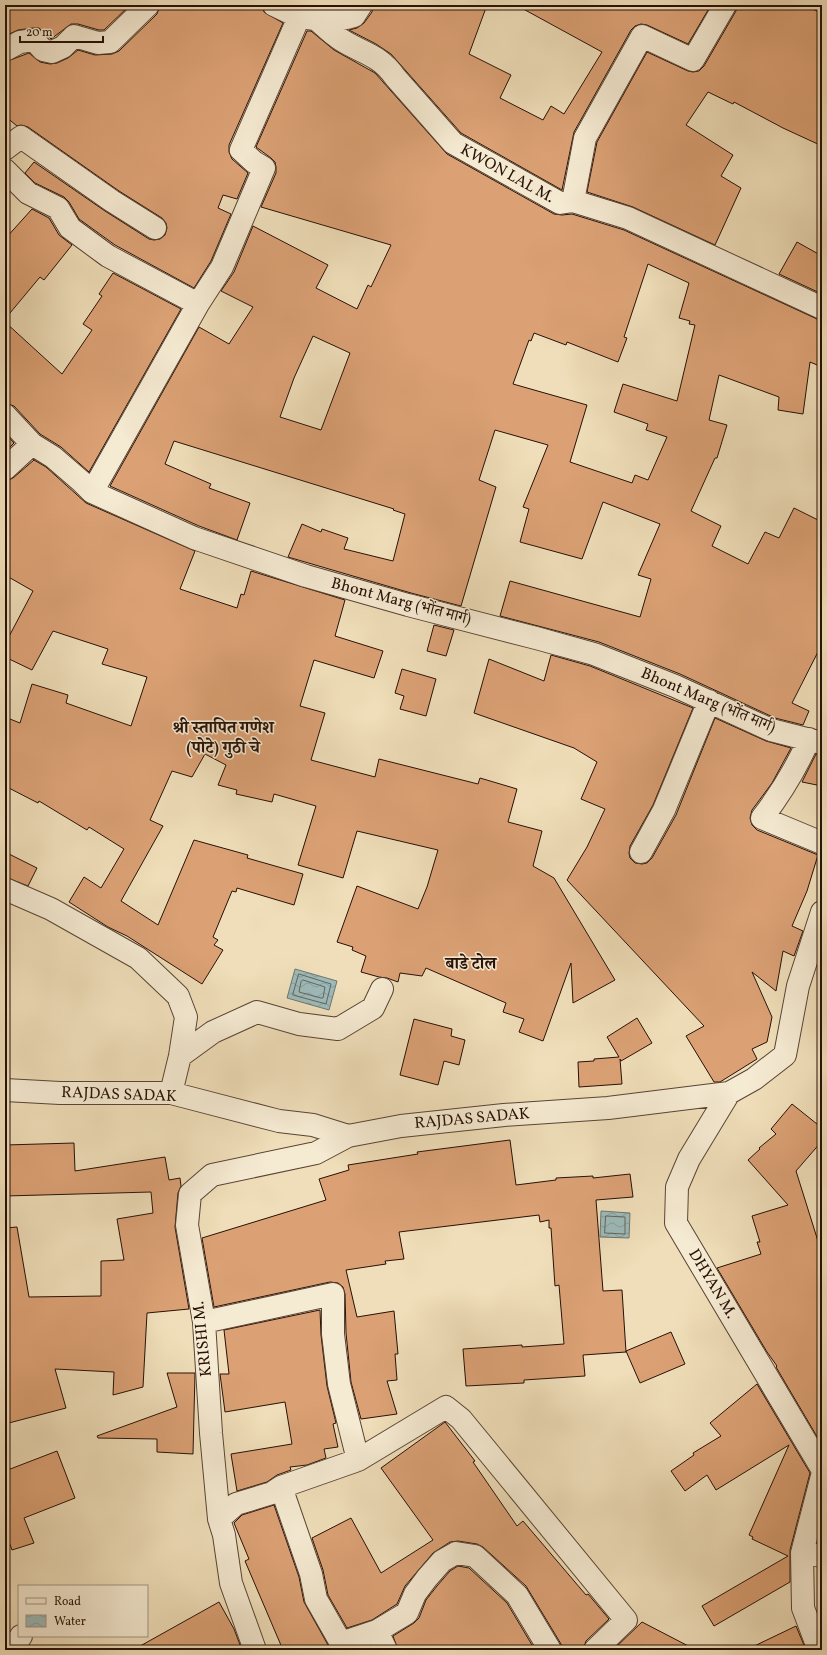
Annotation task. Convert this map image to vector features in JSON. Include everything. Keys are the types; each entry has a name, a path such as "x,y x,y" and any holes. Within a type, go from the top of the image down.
{"street":[{"path":"5,50 20,42 34,40 43,50 52,52 63,47 74,36 98,43 110,42 148,5"},
{"path":"274,5 307,18 340,20 354,16 361,5"},
{"path":"573,201 585,138 642,36 693,60 725,5"},
{"path":"92,492 198,304 222,267 264,168 254,162 241,150 307,18"},
{"name":"KWON LAL M.","path":"307,18 340,39 369,53 387,66 453,143 560,203 573,201 628,218 822,308"},
{"path":"5,149 21,137 112,201 155,228"},
{"path":"5,170 28,193 58,208 70,228 108,256 198,304"},
{"name":"Bhont Marg (भाेंत मार्ग)","path":"5,415 32,444 53,457 92,492 194,538 298,573 408,605 594,654 709,701 771,730 816,741"},
{"path":"5,469 32,444"},
{"path":"640,852 664,810 709,701"},
{"path":"816,741 798,763 782,793 762,818 822,843"},
{"path":"5,889 51,909 138,958 178,996 186,1017 180,1056 171,1093"},
{"name":"RAJDAS SADAK","path":"5,1090 60,1093 171,1093 279,1121 313,1125 348,1136 401,1126 504,1115 608,1108 729,1093 754,1079 785,1055 798,986 822,912"},
{"path":"180,1056 213,1032 257,1012 298,1024 338,1029 373,1008 382,990"},
{"name":"DHYAN M.","path":"729,1093 689,1159 678,1187 676,1224 822,1469"},
{"name":"KRISHI M.","path":"255,1650 232,1583 224,1535 219,1519 211,1433 204,1322 187,1224 190,1194 212,1175 316,1153 348,1136"},
{"path":"204,1322 333,1294 333,1334 339,1384 358,1460"},
{"path":"219,1519 236,1504 272,1493 281,1487 358,1460 446,1407 461,1419 626,1620 594,1650"},
{"path":"819,1650 803,1608 812,1555 822,1476"},
{"path":"281,1487 311,1574 316,1599 341,1646 377,1631 407,1613 415,1594 427,1578 442,1561 456,1553 475,1556 517,1595 550,1650"},
{"path":"377,1631 386,1650"},
{"path":"12,1650 20,1637"}],"water":[{"path":"295,969 337,981 329,1010 287,998"},
{"path":"601,1211 630,1213 629,1238 600,1237"}],"building":[{"path":"5,5 130,5 104,30 78,24 71,24 51,39 39,28 18,30 5,36"},
{"path":"160,5 262,5 264,12 283,23 229,145 229,152 232,159 248,173 237,199 223,195 218,208 231,214 211,261 194,288 115,245 79,219 69,202 64,197 35,183 25,173 34,162 105,211 149,239 160,239 165,235 167,228 166,223 162,218 119,191 28,127 21,125 17,126 5,116 5,62 29,53 40,62 50,64 57,63 68,58 78,50 95,55 112,54 119,51 157,14"},
{"path":"303,5 346,5 327,7"},
{"path":"373,5 487,5 469,54 511,75 500,98 543,120 551,106 564,114 602,52 516,5 711,5 688,44 647,25 641,24 635,26 631,30 574,132 562,190 461,133 391,54 376,44 349,30 357,28 364,23 372,12"},
{"path":"737,5 803,5 822,13 822,146 783,128 734,102 733,104 708,92 686,125 733,155 721,176 741,188 715,245 633,207 587,192 597,142 647,52 688,71 699,71 704,66 736,11"},
{"path":"307,31 311,31 334,50 375,73 447,154 554,214 572,214 624,230 822,320 822,367 810,362 803,414 778,410 779,397 719,375 709,420 727,425 717,458 715,458 691,511 721,526 712,546 748,564 765,532 779,538 794,508 822,522 822,644 792,703 809,711 803,725 775,718 680,674 599,642 500,616 510,581 640,617 651,579 638,575 660,524 603,502 582,559 520,542 529,509 523,507 548,445 495,430 479,480 496,487 461,606 288,557 302,524 321,532 322,529 348,538 344,549 393,561 405,514 393,510 394,509 174,441 165,464 211,484 209,488 250,503 237,540 199,526 110,486 199,327 229,344 253,307 221,291 234,272 253,226 328,265 316,288 357,309 368,285 371,287 391,245 261,207 276,173 276,167 275,162 271,158 256,147","holes":["648,264 689,283 679,318 690,321 689,324 695,325 677,401 623,384 614,412 648,424 646,430 667,437 648,480 635,475 632,483 570,462 587,405 513,384 529,340 531,341 534,333 566,345 567,342 618,362 627,338 624,337","313,336 350,353 321,430 280,417 294,378"]},
{"path":"32,209 49,218 59,235 72,245 44,280 40,277 5,319 5,239"},
{"path":"797,242 822,256 822,294 779,274"},
{"path":"113,273 181,309 89,472 61,447 40,434 14,406 5,403 5,322 62,374 92,330 83,324 102,296 99,294"},
{"path":"5,433 14,443 5,452"},
{"path":"34,460 46,467 86,503 195,551 180,589 237,608 241,594 244,595 251,571 345,600 335,636 383,651 374,678 314,660 300,706 325,713 311,760 375,777 379,759 478,784 480,778 517,789 508,822 542,831 533,866 554,878 615,980 573,1003 571,963 543,1041 519,1032 524,1019 503,1012 506,1003 426,968 422,976 400,973 398,982 361,972 366,956 352,950 353,947 337,942 357,886 418,909 427,887 438,850 357,831 343,878 298,865 316,806 274,794 272,802 236,794 237,790 218,785 226,765 205,754 192,777 172,771 150,820 163,826 121,901 158,925 194,840 248,855 247,858 303,874 294,905 237,888 236,892 232,891 213,937 218,940 214,945 223,950 202,984 127,936 108,927 69,902 84,877 101,888 124,849 89,827 87,830 39,801 38,803 5,786 5,717 20,723 32,684 68,695 66,703 131,726 147,677 102,664 108,649 53,631 32,670 5,657 5,644 33,591 5,575 5,481 13,478"},
{"path":"434,625 454,630 446,656 427,651"},
{"path":"551,655 590,666 693,708 653,805 630,846 630,858 635,863 647,863 652,858 676,815 715,718 766,741 791,748 772,783 752,810 750,818 752,825 757,830 818,855 807,891 792,926 803,931 794,956 783,951 776,991 752,972 772,1017 767,1042 752,1049 757,1059 720,1082 714,1082 686,1036 704,1026 567,880 587,847 605,809 581,799 597,762 574,748 474,713 489,659 544,681"},
{"path":"402,669 436,679 426,716 400,709 404,696 395,693"},
{"path":"816,754 822,755 822,786 802,782"},
{"path":"5,852 37,868 28,886 5,877"},
{"path":"822,953 822,967 818,966"},
{"path":"637,1018 652,1043 621,1061 620,1059 622,1084 579,1087 578,1062 619,1057 607,1037"},
{"path":"414,1019 452,1029 451,1036 465,1040 459,1065 444,1061 438,1085 400,1075"},
{"path":"792,1104 822,1128 822,1141 796,1171 822,1254 822,1445 776,1367 777,1366 767,1352 717,1268 761,1254 757,1242 760,1242 752,1216 788,1205 748,1160 760,1149 759,1148 776,1134 771,1129"},
{"path":"510,1140 516,1185 556,1180 556,1178 593,1176 593,1178 630,1174 633,1197 596,1200 603,1291 622,1290 626,1352 583,1355 585,1376 524,1380 524,1383 466,1386 463,1349 564,1344 559,1285 555,1286 551,1228 549,1228 549,1220 540,1222 539,1215 399,1232 404,1259 385,1261 386,1264 346,1270 357,1317 394,1311 398,1354 395,1354 397,1380 387,1381 397,1414 361,1419 351,1382 346,1333 345,1294 343,1287 338,1283 330,1282 214,1307 202,1238 326,1200 319,1179 349,1170 348,1165 418,1154 417,1152"},
{"path":"74,1143 75,1171 165,1157 169,1180 180,1178 181,1186 178,1193 175,1227 189,1309 147,1313 143,1387 113,1395 114,1372 55,1369 66,1408 5,1424 5,1228 17,1227 29,1297 101,1296 101,1261 124,1260 117,1219 153,1213 151,1192 5,1196 5,1145"},
{"path":"320,1310 321,1335 327,1386 336,1423 333,1424 338,1447 324,1449 326,1458 307,1465 290,1467 291,1470 277,1475 267,1482 237,1491 231,1454 292,1444 285,1402 225,1412 220,1374 229,1374 224,1330"},
{"path":"671,1332 685,1364 640,1383 626,1351"},
{"path":"167,1373 195,1373 193,1454 157,1452 157,1439 98,1438 97,1436 177,1407"},
{"path":"757,1384 810,1473 790,1550 790,1582 714,1626 702,1606 788,1556 752,1539 753,1537 749,1535 789,1445 716,1490 707,1475 685,1491 671,1471 694,1455 693,1453 721,1436 710,1423"},
{"path":"445,1422 475,1461 473,1462 517,1526 523,1521 586,1595 588,1594 609,1619 586,1641 583,1650 562,1650 561,1644 526,1586 483,1547 477,1544 458,1541 450,1542 433,1553 405,1586 397,1604 372,1620 347,1628 328,1595 323,1570 312,1538 351,1518 381,1573 433,1540 381,1468"},
{"path":"57,1451 75,1498 24,1518 34,1543 12,1550 5,1531 5,1471"},
{"path":"274,1505 299,1577 304,1602 328,1645 328,1650 283,1650 245,1561 249,1559 234,1523 242,1515"},
{"path":"822,1526 822,1543 818,1543"},
{"path":"458,1566 469,1568 507,1603 535,1650 398,1650 393,1636 414,1623 419,1618 426,1600 450,1571"},
{"path":"219,1602 234,1629 242,1650 133,1650"},
{"path":"642,1622 696,1650 613,1650"},
{"path":"796,1626 806,1650 746,1650"}],"district":[{"name":"श्री स्तापित गणेश (पोटे) गुठी चे","path":"223,738"},
{"name":"बाडे टोल","path":"471,964"}]}
